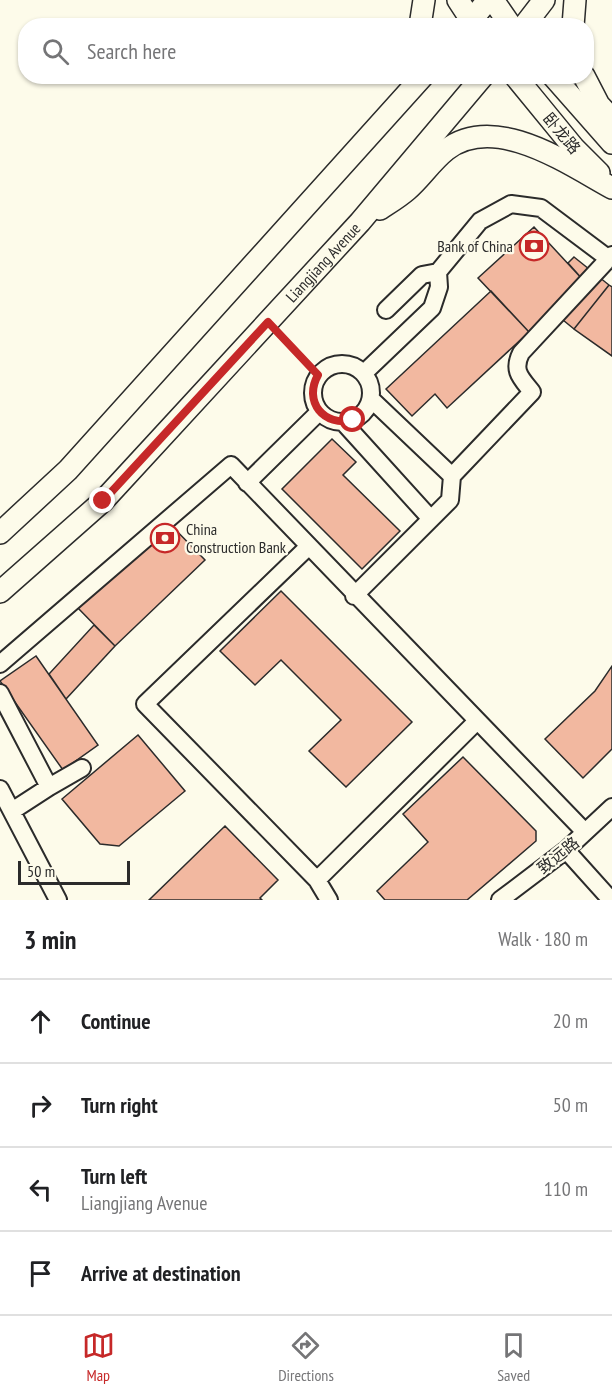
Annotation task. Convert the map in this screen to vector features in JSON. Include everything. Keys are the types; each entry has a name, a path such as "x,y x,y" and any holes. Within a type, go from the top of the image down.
{"main road":[{"path":"421,18 424,0"},
{"path":"458,0 468,18"},
{"path":"475,18 488,0"},
{"path":"493,0 505,18"},
{"path":"530,18 544,0"},
{"path":"573,18 574,0"},
{"path":"389,115 401,84"},
{"path":"0,533 68,470 416,84"},
{"name":"Liangjiang Avenue","path":"0,592 103,501 360,222 476,84"},
{"name":"卧龙路","path":"522,84 574,148 612,187"},
{"name":"卧龙路","path":"560,84 612,143"},
{"path":"588,84 599,105 612,119"},
{"path":"360,222 406,191 446,150 463,141 483,138 504,138 525,142 612,187"}],"street":[{"path":"354,596 450,500 452,476 532,392 517,373 517,362 521,353 610,257 541,208 510,204 480,221 438,272 422,275 386,310"},
{"path":"364,373 432,308 440,287 438,272"},
{"path":"346,363 364,373 371,390 371,399 361,415 343,422 326,418 319,412 312,393 318,375 336,364 346,363"},
{"path":"371,399 452,476"},
{"path":"247,483 319,412"},
{"path":"343,422 430,518"},
{"path":"0,664 231,465 354,596 585,832"},
{"path":"308,547 145,704 317,880 329,900"},
{"path":"0,693 49,787"},
{"path":"317,880 477,721"},
{"path":"12,811 82,768"},
{"path":"0,789 58,900"},
{"name":"致远路","path":"500,900 566,850 612,807"},
{"path":"566,850 611,900"}],"path":[{"path":"268,322 318,375"}],"building":[{"path":"534,227 584,281 529,332 478,278"},
{"path":"574,257 609,285 574,329 552,311 584,281 568,263"},
{"path":"609,285 612,287 612,356 574,329"},
{"path":"491,291 529,332 447,408 435,394 412,416 386,389"},
{"path":"332,439 356,462 343,475 400,531 362,569 282,489"},
{"path":"167,521 205,560 115,646 77,607"},
{"path":"281,591 412,722 346,787 309,751 341,720 281,660 255,685 220,651"},
{"path":"94,625 115,646 66,699 49,674"},
{"path":"36,656 98,745 63,770 0,681"},
{"path":"612,666 612,749 583,778 545,739 595,691"},
{"path":"138,735 185,791 119,846 100,844 62,799"},
{"path":"463,757 536,831 536,841 467,900 385,900 377,891 428,842 403,814"},
{"path":"225,826 278,880 260,898 262,900 149,900"}],"place":[{"name":"Bank of China","path":"534,246"},
{"name":"China Construction Bank","path":"165,538"}],"route":[{"path":"103,501 268,322 318,375 312,393 319,412 335,422 353,420"}]}
